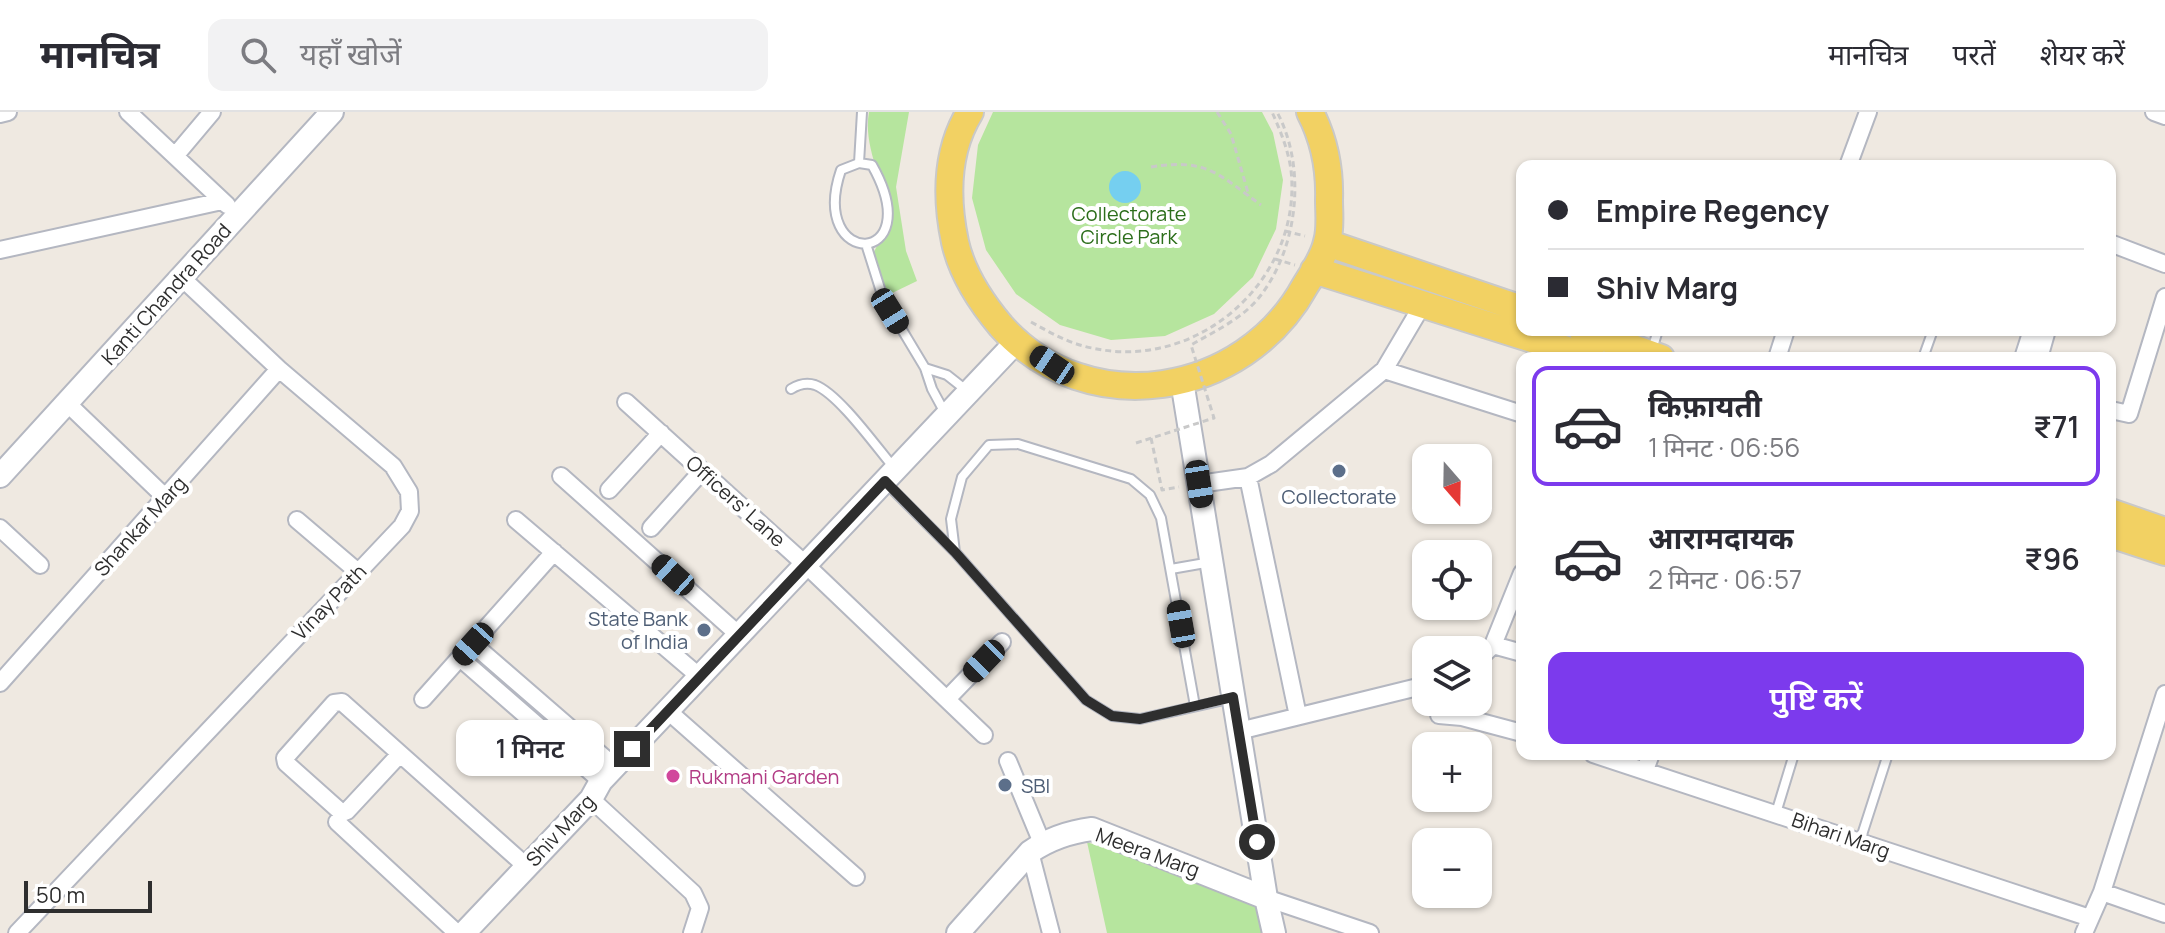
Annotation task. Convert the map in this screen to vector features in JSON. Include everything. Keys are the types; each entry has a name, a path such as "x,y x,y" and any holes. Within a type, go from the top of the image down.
{"main road":[{"path":"970,112 963,123 951,163 950,217 959,260 981,303 1016,342 1052,365 1084,378 1134,386 1182,381 1221,368 1257,346 1292,309 1327,243 1330,175 1318,127 1310,112"},
{"path":"1327,243 1516,307"},
{"path":"1314,270 1516,334"},
{"path":"1523,336 1573,352"},
{"path":"1608,336 1657,347"},
{"path":"2116,514 2165,531"},
{"path":"2116,536 2165,552"}],"street":[{"path":"0,114 8,112"},
{"path":"128,112 230,208"},
{"path":"175,156 212,112"},
{"name":"Kanti Chandra Road","path":"0,476 182,278 230,208 332,112"},
{"path":"1850,160 1868,112"},
{"path":"2154,112 2165,116"},
{"path":"0,250 230,208"},
{"path":"2116,245 2165,264"},
{"name":"Vinay Path","path":"17,933 402,526 410,511 409,492 393,466 279,369 182,278"},
{"path":"2116,411 2129,414 2165,297"},
{"path":"1199,484 1248,477 1271,464 1384,370 1423,304"},
{"name":"Shiv Marg","path":"464,933 668,711 1016,342"},
{"name":"Shankar Marg","path":"0,683 279,369"},
{"path":"1384,370 1516,412"},
{"path":"1182,381 1274,933"},
{"name":"Officers' Lane","path":"626,402 806,565 984,735"},
{"path":"67,403 165,497"},
{"path":"609,490 661,433"},
{"path":"651,528 702,471"},
{"path":"561,476 739,635"},
{"path":"1248,477 1298,716"},
{"path":"297,520 358,572"},
{"path":"516,520 700,677"},
{"path":"0,528 40,565"},
{"path":"423,699 554,552"},
{"path":"1516,588 1493,645 1516,651"},
{"path":"947,699 1002,642"},
{"path":"473,644 602,783 693,893 700,908 692,933"},
{"path":"460,658 602,783"},
{"path":"1239,731 1412,688"},
{"path":"2087,926 2102,892 2165,694"},
{"path":"400,754 342,813 286,763 285,758 338,702 400,754 526,866"},
{"path":"668,711 856,877"},
{"path":"1450,716 1516,731"},
{"path":"1008,761 1036,848 1051,933"},
{"name":"Bihari Marg","path":"1648,762 1776,813 2087,926"},
{"path":"337,822 457,933"},
{"name":"Meera Marg","path":"1036,848 1068,832 1092,829 1266,898 1370,933"},
{"path":"958,933 1036,848"},
{"path":"2102,892 2165,914"}],"lane":[{"path":"859,163 862,112"},
{"path":"859,163 872,165 887,200 889,215 883,235 866,244 855,243 846,237 839,227 836,209 836,185 841,170 859,163"},
{"path":"866,244 883,298 925,368 946,415"},
{"path":"925,368 947,375 968,392"},
{"path":"791,389 801,383 814,385 831,394 890,475 1086,700 1112,716 1140,719 1233,697"},
{"path":"955,552 951,519 962,477 989,445 1018,444 1131,479 1150,495 1161,518 1195,706"},
{"path":"1171,569 1211,562"},
{"path":"1776,813 1792,760"},
{"path":"1860,841 1886,760"}],"path":[{"path":"1217,112 1231,134 1249,196"},
{"path":"1022,314 1060,338 1093,349 1128,352 1162,348 1194,337 1224,320 1250,297 1270,269 1284,237 1291,204 1291,170 1275,112"},
{"path":"1136,443 1214,418 1191,345 1229,324 1261,295 1286,244 1294,204 1294,169 1285,127 1275,112"},
{"path":"1151,167 1194,164 1219,175 1261,205"},
{"path":"1151,438 1162,490"}],"green space":[{"path":"869,112 909,112 896,187 906,251 917,281 886,296 870,260 884,229 885,210 869,140"},
{"name":"Collectorate Circle Park","path":"993,112 1262,112 1273,133 1283,180 1276,229 1253,277 1214,314 1165,336 1111,340 1060,325 1016,294 986,250 972,198 978,145"},
{"path":"1087,842 1260,904 1266,933 1107,933"}],"water":[{"path":"1125,171 1136,176 1141,187 1136,198 1125,203 1114,198 1109,187 1114,176"}],"place":[{"name":"Collectorate","path":"1339,471"},
{"name":"State Bank of India","path":"704,630"},
{"name":"Rukmani Garden","path":"673,776"},
{"name":"SBI","path":"1005,785"}],"route":[{"path":"632,749 885,481 955,552 1086,700 1112,716 1140,719 1233,697 1257,842"}]}
